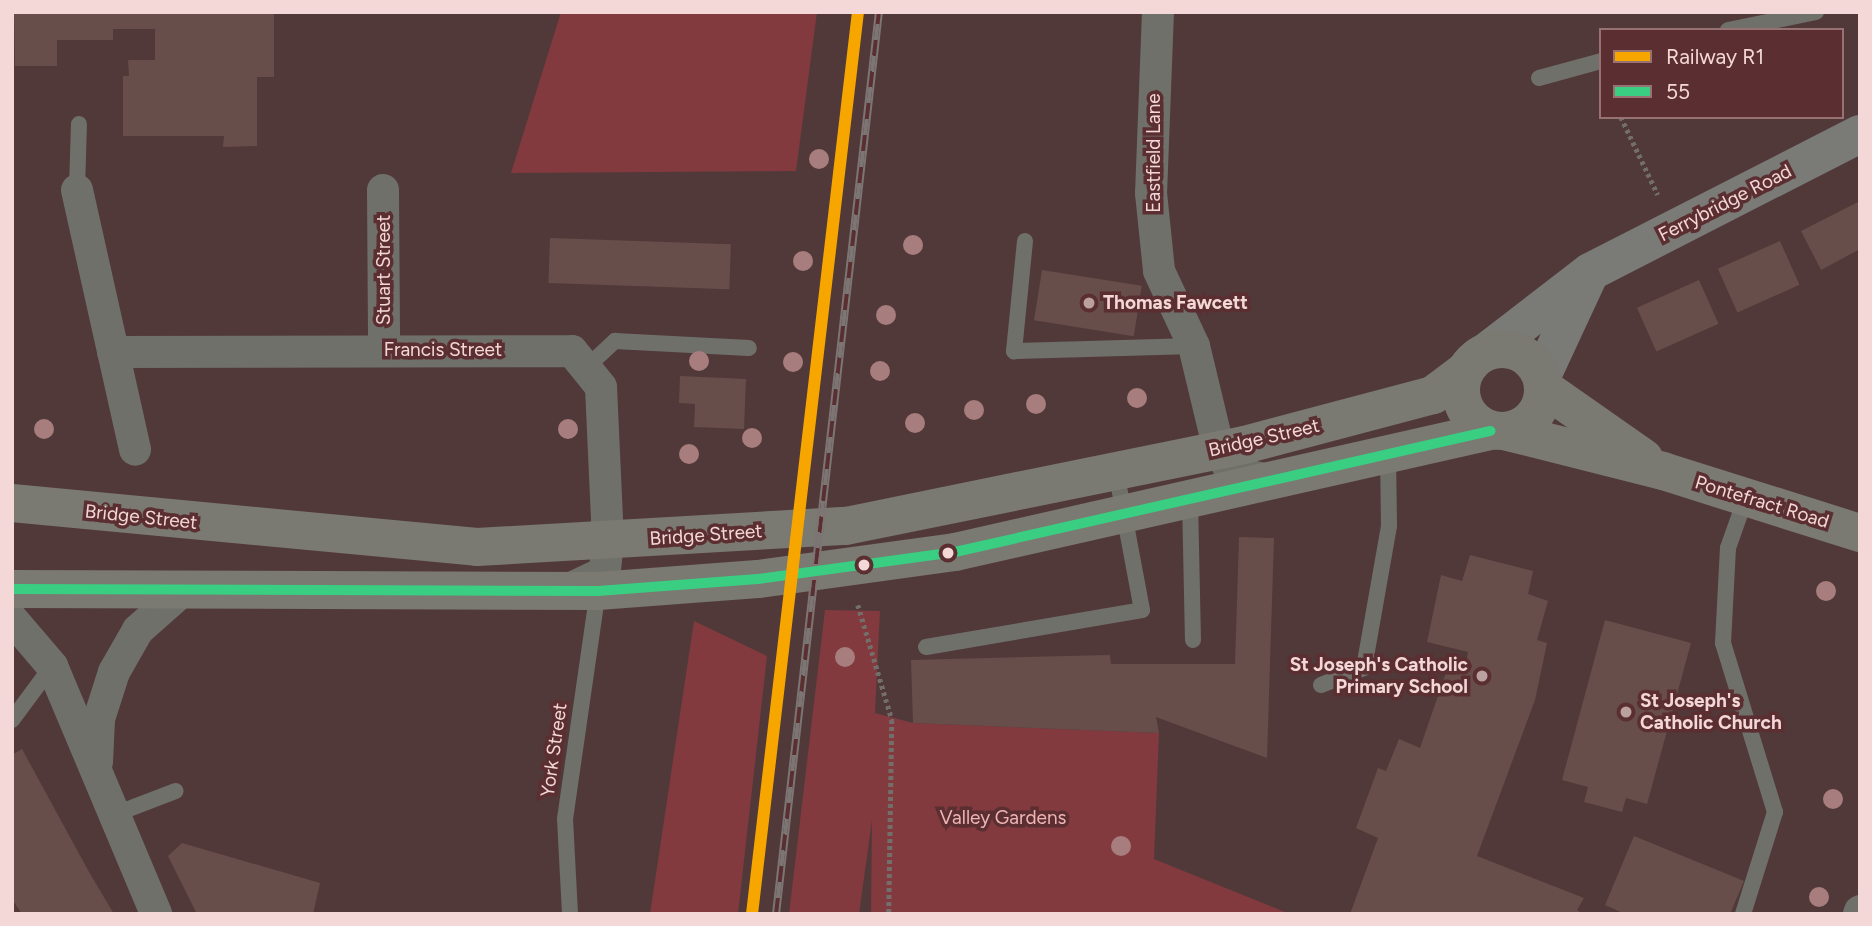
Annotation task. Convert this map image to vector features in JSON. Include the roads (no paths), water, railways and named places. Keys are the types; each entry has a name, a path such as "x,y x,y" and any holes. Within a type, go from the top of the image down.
{"main road":[{"path":"12,589 181,592 581,591 665,587 955,552 1388,451 1499,431 1532,420 1543,382 1526,356 1507,349 1475,362 1462,403 1471,418 1499,431"},
{"name":"Bridge Street","path":"12,503 477,547 846,526 1219,450 1433,395 1475,362"},
{"name":"Pontefract Road","path":"1543,382 1663,471"},
{"name":"Pontefract Road","path":"1499,431 1663,471 1860,533"}],"street":[{"name":"Eastfield Lane","path":"1158,12 1151,193 1159,271 1194,346 1219,450 1231,472 1269,480"},
{"name":"Ferrybridge Road","path":"1475,362 1590,272 1860,134"},
{"path":"77,190 135,450"},
{"name":"Stuart Street","path":"383,190 384,350"},
{"path":"1543,382 1590,272"},
{"name":"Francis Street","path":"113,352 572,351 588,366"},
{"path":"581,591 605,572 608,541 601,387 588,366"},
{"path":"1190,498 1219,450"},
{"path":"608,541 622,573 665,587"},
{"path":"97,774 99,719 114,672 138,630 181,592"},
{"path":"12,619 52,666 156,914"}],"lane":[{"path":"1738,28 1815,12"},
{"path":"1539,78 1599,62"},
{"path":"77,190 79,124"},
{"path":"1026,241 1014,351 1194,346"},
{"path":"588,366 615,341 749,348"},
{"path":"1321,685 1364,668 1389,526 1388,451"},
{"path":"926,647 1142,610 1116,471"},
{"path":"1744,914 1776,812 1723,643 1727,548 1746,497"},
{"path":"1190,498 1193,640"},
{"name":"York Street","path":"570,914 565,819 581,591"},
{"path":"12,720 52,666"},
{"path":"113,815 176,791"}],"railway":[{"path":"776,914 879,12"}],"rail line":[{"name":"R1","path":"752,914 858,12"}],"place":[{"name":"Thomas Fawcett","path":"1089,303"},
{"name":"St Joseph's Catholic Primary School","path":"1482,676"},
{"name":"St Joseph's Catholic Church","path":"1626,712"}],"park label":[{"name":"Valley Gardens","path":"1003,818"}]}
